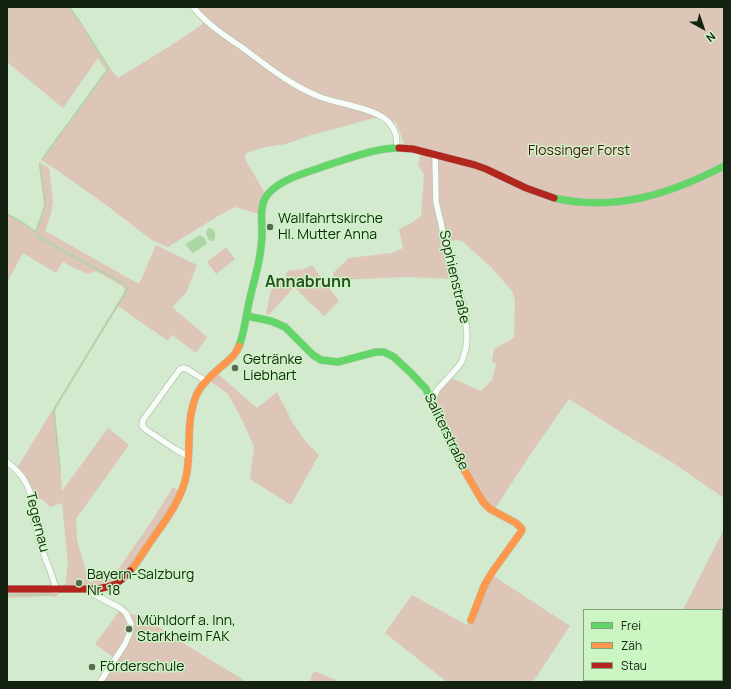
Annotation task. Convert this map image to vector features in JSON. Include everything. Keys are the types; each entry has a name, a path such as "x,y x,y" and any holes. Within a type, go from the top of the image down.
{"street":[{"path":"194,7 205,20 220,32 298,87 324,98 372,112 384,118 392,126 395,133 397,142 396,148"},
{"path":"7,589 101,589 120,581 133,568 169,515 183,488 187,473 191,413 198,393 206,381 234,356 241,340 258,263 261,240 261,209 268,194 284,182 362,154 403,148 418,150 435,156 474,164 511,182 546,196 569,201 615,202 648,198 679,188 724,166"},
{"name":"Sophienstraße","path":"432,401 437,390 462,361 466,348 467,336 458,281 447,256 442,223 436,202 435,156"},
{"name":"Saliterstraße","path":"247,316 271,321 285,327 313,355 321,360 338,362 372,352 384,352 394,357 426,389 460,463 483,502 490,510 516,523 522,529 493,571 471,620"},
{"path":"188,456 145,429 142,426 142,423 180,369 184,368 206,381"},
{"path":"426,389 437,390"},
{"name":"Tegernau","path":"7,462 24,478 30,491 35,524 41,547 50,567 56,590"},
{"path":"90,590 95,595 120,608 126,614 131,624 130,632 125,644 100,682"}],"green space":[{"name":"Flossinger Forst","path":"7,7 70,7 109,67 118,78 200,26 204,22 197,7 724,7 724,498 670,461 569,399 494,510 486,504 469,475 436,403 436,399 443,386 451,378 481,391 492,380 496,364 492,361 494,349 514,338 515,300 512,291 491,267 462,241 456,240 443,243 455,279 407,277 335,280 333,273 349,258 392,253 403,248 399,229 421,216 424,175 418,164 421,153 406,149 396,122 378,117 308,136 286,144 265,147 246,153 246,161 265,193 258,214 235,207 168,247 152,240 106,205 41,160 106,70 98,58 63,108 7,62"},
{"path":"39,162 49,168 53,201 51,214 45,231 139,284 156,245 197,265 186,293 172,307 207,337 196,353 172,335 168,341 118,306 56,407 55,411 62,491 108,428 129,445 76,519 77,540 89,582 108,577 116,571 142,536 173,487 179,491 173,505 132,565 120,578 100,587 65,588 68,562 62,503 50,507 42,499 34,499 17,468 125,289 96,271 88,274 66,264 63,261 56,273 23,253 7,283 7,214 35,230 43,211 44,203"},
{"path":"226,247 235,259 216,274 207,262"},
{"path":"312,265 339,301 324,316 294,287 269,315 266,313 271,290 285,278 287,271 305,269"},
{"path":"218,374 257,408 277,392 294,425 306,442 319,455 291,505 250,479 254,447 228,394 211,382"},
{"path":"724,529 724,630 723,609 684,609"},
{"path":"492,575 570,626 533,682 447,682 385,633 412,595 467,625 479,596"},
{"path":"7,591 59,592 56,597 7,598"},
{"path":"120,610 125,617 128,629 125,640 113,657 95,644"},
{"path":"130,614 149,619 173,637 247,682 103,682 130,638"},
{"path":"314,671 341,682 309,682"},
{"path":"672,681 673,682 638,682"}],"shaded area":[{"path":"209,228 215,233 214,241 208,239 206,233"},
{"path":"200,235 205,238 207,244 192,253 185,244"}],"waterway":[{"path":"69,7 82,25"},
{"path":"42,159 109,68 86,32"},
{"path":"36,232 45,203 40,164"},
{"path":"7,214 36,232 36,235 126,285 127,287 127,290 55,408 54,412 60,470"},
{"path":"7,595 49,595"}],"traffic: fast":[{"path":"239,346 260,257 262,241 262,207 268,194 274,188 304,173 363,154 390,148 399,148"},
{"path":"554,198 577,202 599,203 642,198 683,185 724,166"},
{"path":"247,316 271,321 285,327 313,355 321,360 338,362 376,352 384,352 394,357 426,389 454,451"}],"traffic: slow":[{"path":"130,571 168,517 182,491 187,472 191,415 196,396 211,376 232,357 239,346"},
{"path":"454,451 483,502 490,509 516,523 522,529 485,584 471,620"}],"traffic: jam":[{"path":"399,148 413,149 475,165 526,188 554,198"},
{"path":"7,589 98,589 114,585 130,571"}],"place":[{"name":"Wallfahrtskirche Hl. Mutter Anna","path":"270,227"},
{"name":"Getränke Liebhart","path":"235,368"},
{"name":"Bayern-Salzburg Nr. 18","path":"79,583"},
{"name":"Mühldorf a. Inn, Starkheim FAK","path":"129,629"},
{"name":"Förderschule","path":"92,667"}],"district":[{"name":"Annabrunn","path":"308,283"}]}
